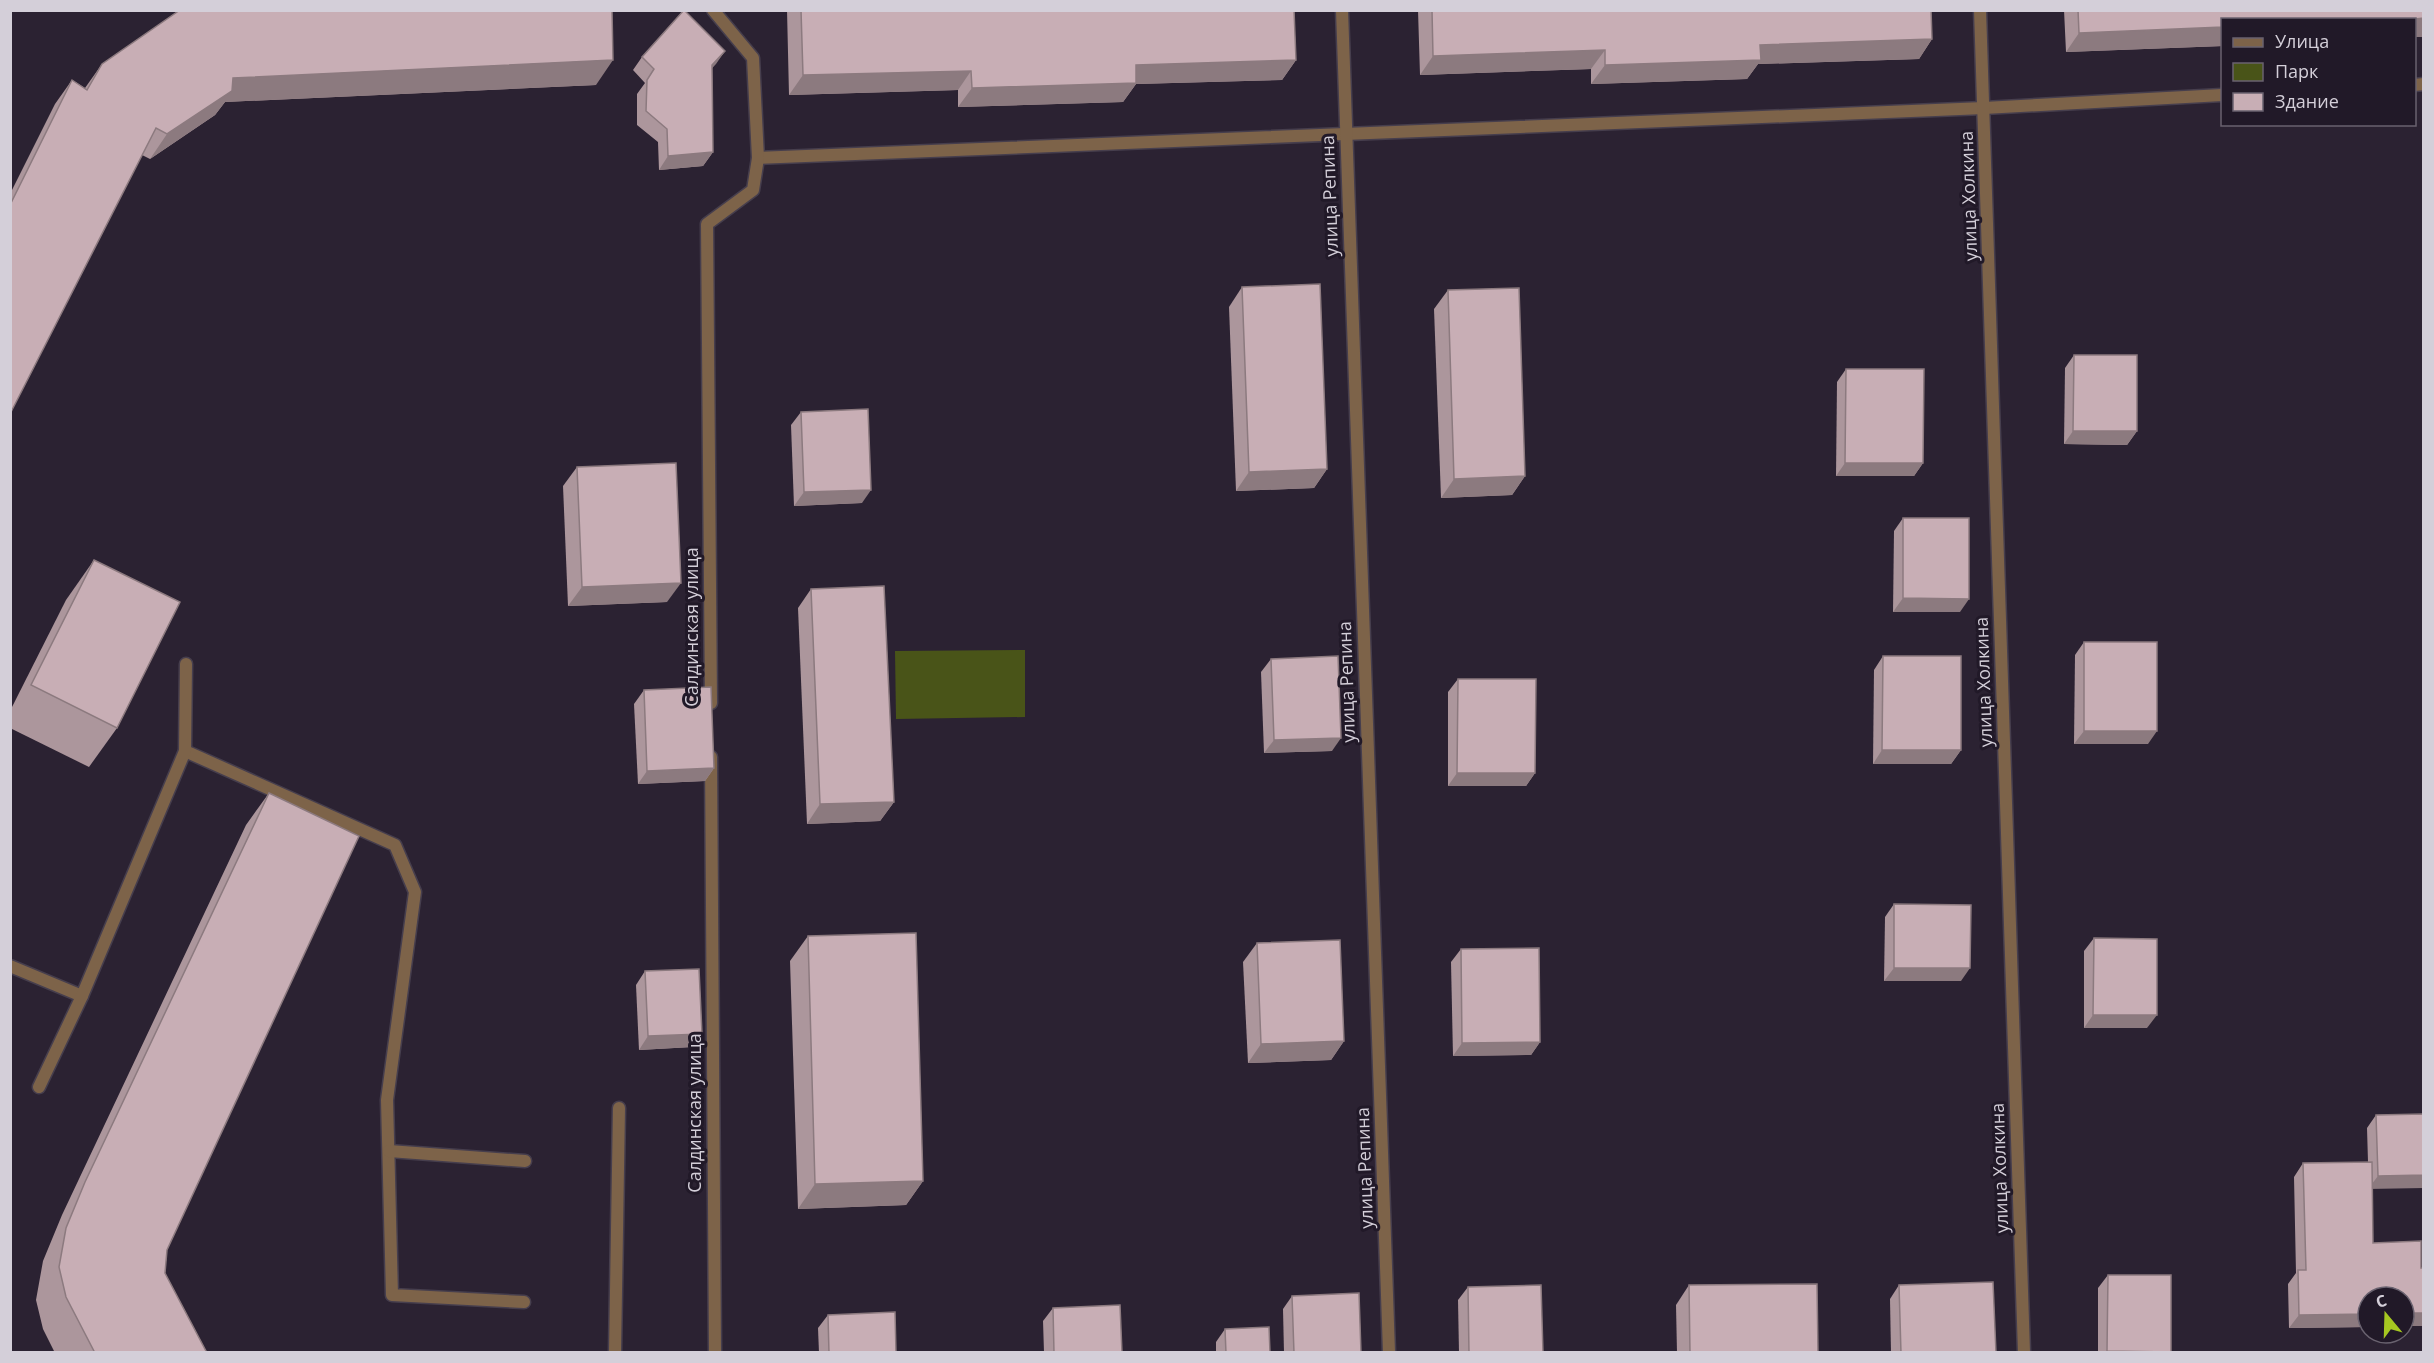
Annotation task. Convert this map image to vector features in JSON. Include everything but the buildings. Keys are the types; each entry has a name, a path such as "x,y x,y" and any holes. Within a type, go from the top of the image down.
{"street":[{"name":"Салдинская улица","path":"711,711 708,224 753,190 758,158 753,58 713,10"},
{"name":"улица Репина","path":"1342,10 1389,1353"},
{"name":"улица Холкина","path":"1980,10 2024,1353"},
{"path":"758,158 1984,108 2221,95"},
{"path":"39,1087 82,996 185,751 186,663"},
{"name":"Салдинская улица","path":"711,747 715,1353"},
{"path":"185,751 395,845 415,892 387,1100 392,1295 524,1302"},
{"path":"10,966 82,996"},
{"path":"615,1353 619,1108"},
{"path":"388,1151 525,1161"}],"green space":[{"path":"1025,650 1025,717 896,719 895,651"}]}
